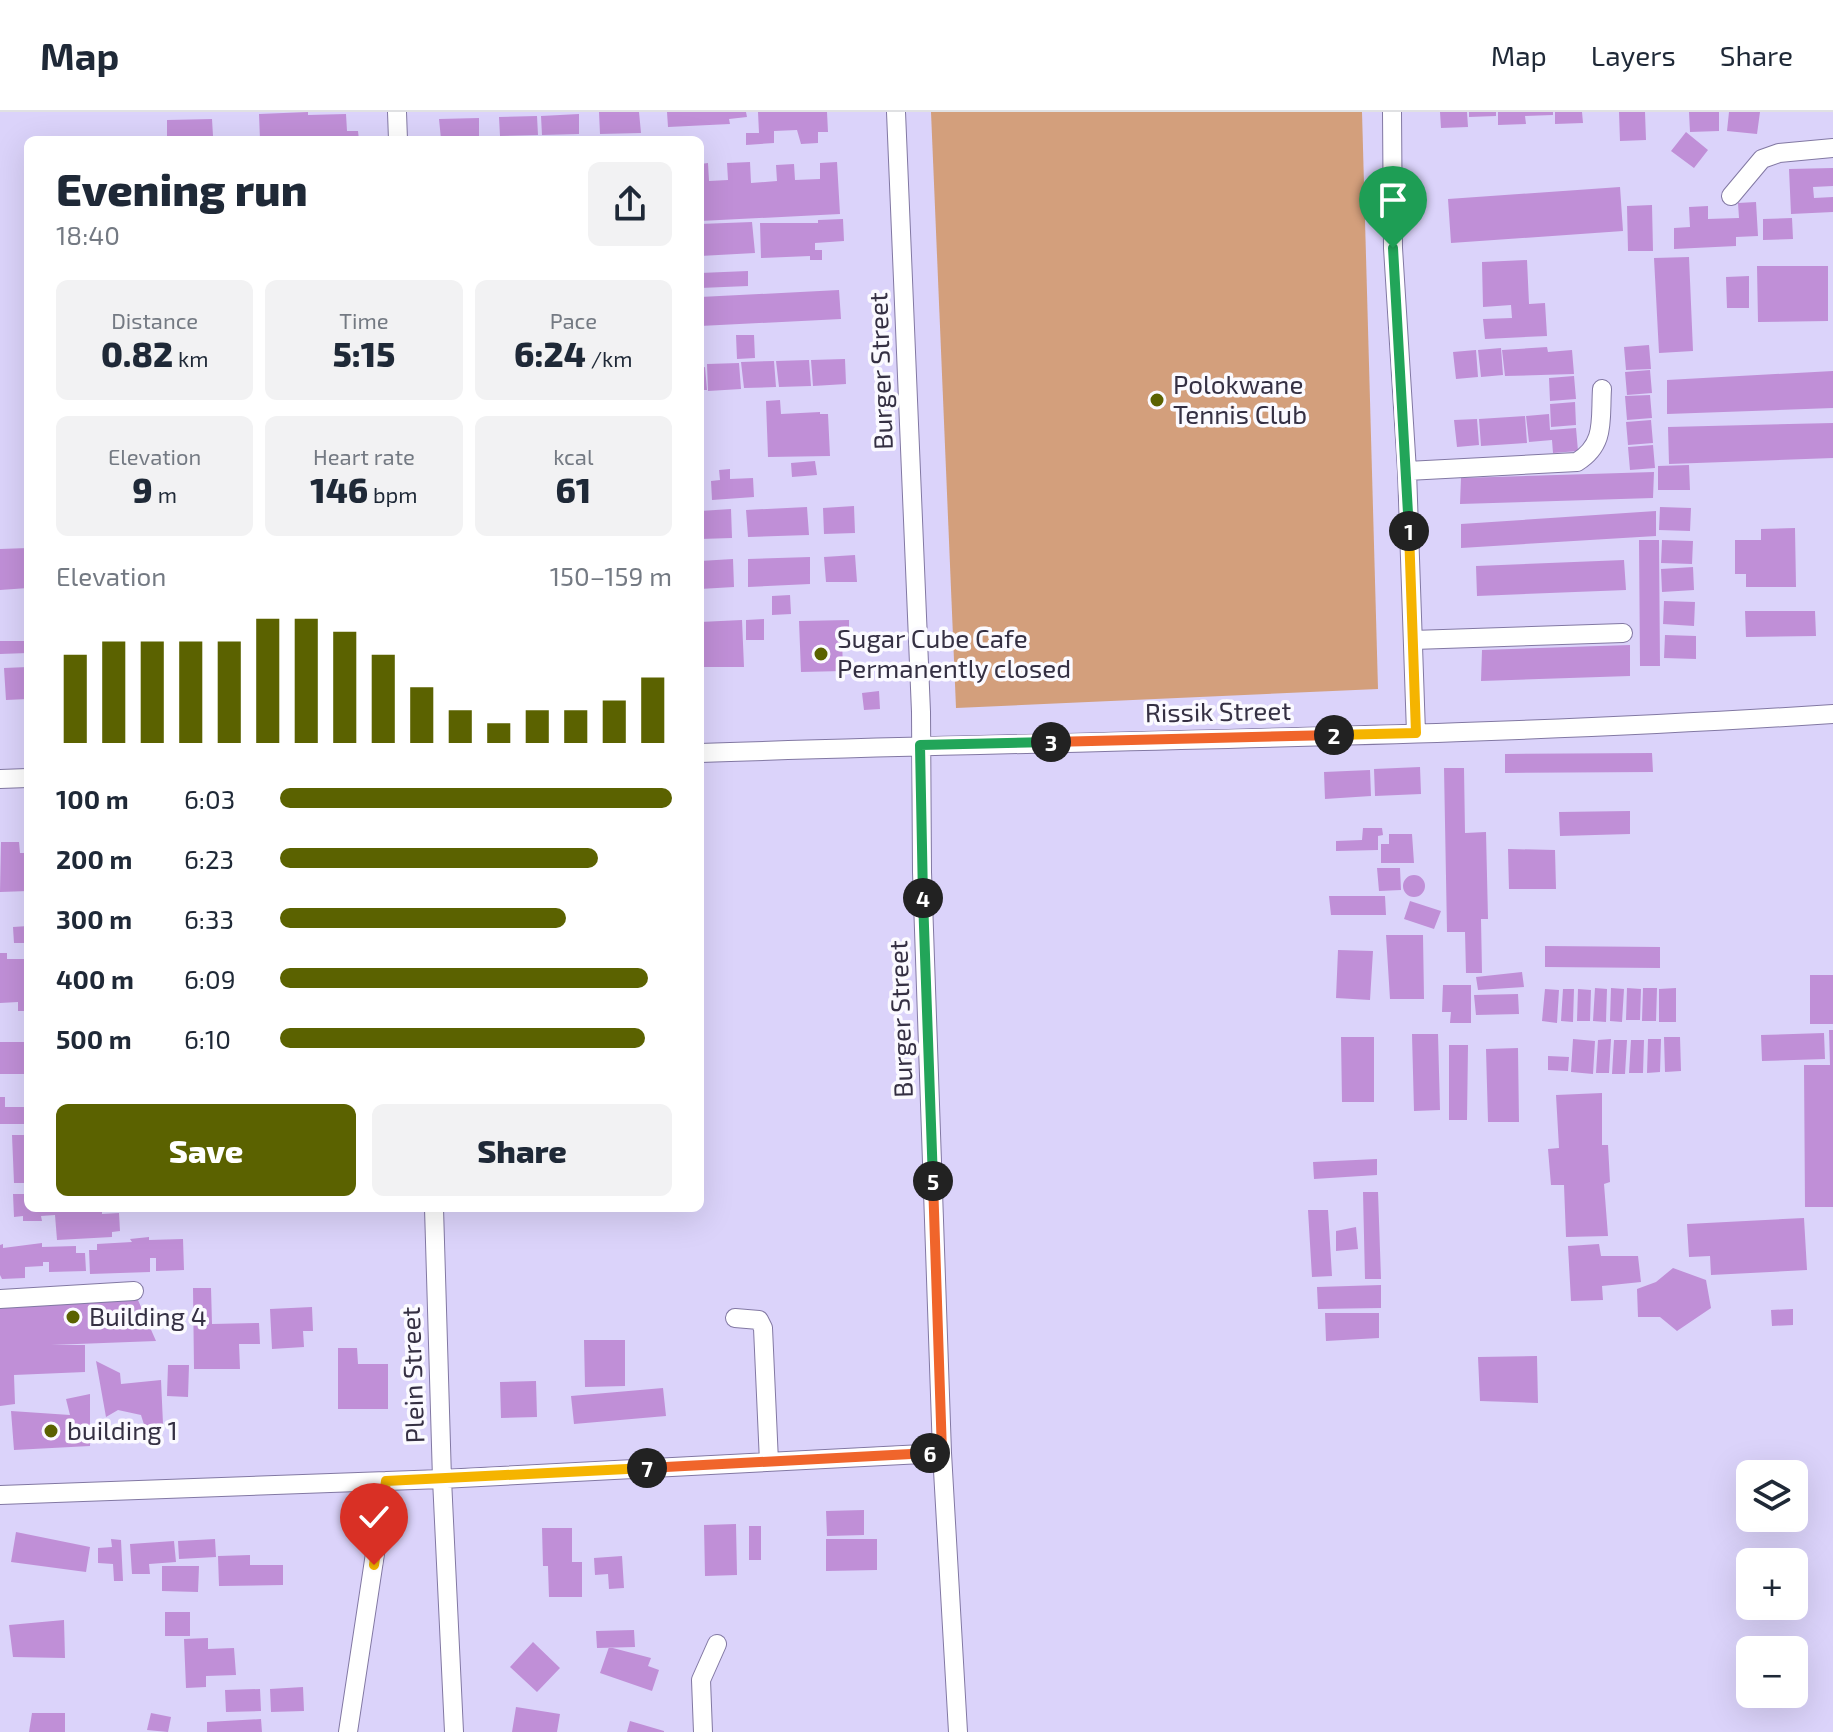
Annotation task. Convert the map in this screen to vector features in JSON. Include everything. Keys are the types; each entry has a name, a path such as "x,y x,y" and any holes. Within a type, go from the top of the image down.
{"street":[{"path":"397,112 398,136"},
{"name":"Burger Street","path":"896,112 942,1453 958,1732"},
{"path":"1392,112 1393,248 1407,471 1416,733"},
{"path":"1731,196 1762,159 1779,153 1833,148"},
{"path":"1407,471 1577,462 1588,455 1600,436 1602,389"},
{"path":"1413,640 1623,633"},
{"name":"Rissik Street","path":"704,753 1416,733 1833,714"},
{"path":"0,779 24,778"},
{"name":"Plein Street","path":"434,1212 454,1732"},
{"path":"0,1299 134,1291"},
{"path":"735,1318 759,1320 763,1328 769,1462"},
{"path":"0,1495 442,1479 942,1453"},
{"path":"348,1732 386,1481"},
{"path":"703,1732 701,1680 717,1644"}],"shaded area":[{"name":"Polokwane Tennis Club","path":"931,112 1362,112 1378,689 956,708"}],"building":[{"path":"599,112 639,112 641,133 600,134"},
{"path":"667,112 746,112 747,117 729,119 730,124 668,127"},
{"path":"758,112 827,112 828,132 818,132 818,143 801,144 797,130 774,131 774,143 746,145 746,133 759,133"},
{"path":"1440,112 1467,112 1468,127 1441,128"},
{"path":"1469,112 1496,112 1496,116 1469,117"},
{"path":"1498,112 1553,112 1553,115 1525,116 1526,124 1498,125"},
{"path":"1555,112 1582,112 1583,123 1555,124"},
{"path":"1619,112 1645,112 1646,140 1620,141"},
{"path":"1689,112 1719,112 1719,131 1690,132"},
{"path":"1729,112 1760,112 1757,134 1727,131"},
{"path":"259,114 346,114 347,131 358,131 359,136 260,136"},
{"path":"579,114 579,134 542,135 541,116"},
{"path":"537,116 538,135 500,136 499,117"},
{"path":"479,118 479,136 441,136 439,119"},
{"path":"212,119 213,136 167,136 167,120"},
{"path":"1686,132 1708,150 1694,168 1671,151"},
{"path":"750,162 751,183 777,181 776,165 794,164 795,180 820,179 820,163 837,162 840,214 704,221 704,164 708,163 709,181 728,180 727,163"},
{"path":"1833,168 1833,186 1813,187 1814,198 1833,197 1833,212 1791,214 1789,169"},
{"path":"1620,187 1623,231 1451,243 1448,199"},
{"path":"1756,202 1758,236 1736,237 1736,246 1674,249 1674,228 1690,227 1689,207 1708,206 1708,219 1739,218 1738,203"},
{"path":"1652,205 1653,251 1628,251 1627,206"},
{"path":"1792,218 1793,239 1763,240 1763,219"},
{"path":"843,219 844,241 815,243 815,250 822,250 822,260 810,260 810,256 761,258 760,223 818,223 818,220"},
{"path":"752,222 755,253 704,256 704,224"},
{"path":"1689,257 1693,351 1659,353 1654,258"},
{"path":"1527,260 1529,304 1545,303 1547,336 1485,339 1483,319 1512,318 1511,305 1483,307 1482,262"},
{"path":"1757,266 1828,266 1828,321 1758,322"},
{"path":"748,271 748,286 704,288 704,273"},
{"path":"1749,276 1749,308 1727,308 1726,277"},
{"path":"839,290 841,319 704,326 704,297"},
{"path":"736,335 754,335 755,358 737,359"},
{"path":"1649,345 1651,369 1626,370 1624,347"},
{"path":"1547,347 1548,352 1572,350 1574,374 1505,376 1502,350"},
{"path":"1501,348 1503,375 1481,377 1478,350"},
{"path":"1476,350 1478,377 1456,379 1453,352"},
{"path":"845,359 846,384 813,386 811,360"},
{"path":"809,360 811,386 779,387 776,361"},
{"path":"774,361 776,387 744,388 741,362"},
{"path":"739,363 741,389 708,391 707,364"},
{"path":"705,367 707,390 704,390"},
{"path":"1650,370 1652,393 1627,395 1625,372"},
{"path":"1833,371 1833,408 1667,414 1667,380"},
{"path":"1574,376 1576,399 1550,401 1549,378"},
{"path":"1650,395 1652,418 1627,420 1625,396"},
{"path":"780,400 781,414 828,414 830,456 768,457 766,401"},
{"path":"1575,402 1576,425 1551,427 1550,404"},
{"path":"1549,414 1550,430 1576,428 1578,451 1553,453 1552,440 1529,442 1526,416"},
{"path":"1525,416 1527,443 1481,446 1479,419"},
{"path":"1477,419 1479,445 1457,447 1454,420"},
{"path":"1651,420 1653,443 1628,445 1626,422"},
{"path":"1833,423 1833,458 1669,464 1668,427"},
{"path":"1653,445 1655,468 1630,470 1628,447"},
{"path":"815,461 817,475 792,477 791,463"},
{"path":"1689,465 1690,490 1658,490 1658,466"},
{"path":"730,469 730,479 753,478 754,497 712,500 711,481 720,480 719,470"},
{"path":"1654,472 1653,498 1460,504 1461,478"},
{"path":"854,506 855,533 824,534 823,508"},
{"path":"807,507 809,535 748,537 746,510"},
{"path":"1660,507 1691,508 1690,531 1659,530"},
{"path":"731,509 732,538 704,539 704,511"},
{"path":"1656,511 1656,536 1461,548 1461,524"},
{"path":"1795,528 1796,587 1746,587 1746,574 1735,574 1735,540 1761,540 1761,529"},
{"path":"1639,540 1659,540 1660,666 1640,666"},
{"path":"1662,540 1693,541 1692,564 1661,563"},
{"path":"24,548 24,588 0,590 0,549"},
{"path":"855,555 857,582 826,582 824,557"},
{"path":"810,557 810,584 748,587 748,559"},
{"path":"733,559 734,587 704,589 704,561"},
{"path":"1624,560 1626,590 1477,596 1476,566"},
{"path":"1693,567 1694,590 1662,592 1661,569"},
{"path":"790,595 791,614 772,615 772,596"},
{"path":"1664,601 1695,602 1694,626 1663,624"},
{"path":"1745,611 1815,611 1816,636 1746,637"},
{"path":"764,619 764,640 746,640 746,620"},
{"path":"742,620 744,667 704,667 704,622"},
{"name":"Sugar Cube Cafe Permanently closed","path":"849,620 849,638 842,638 843,671 801,672 799,621"},
{"path":"1665,635 1696,636 1696,659 1664,658"},
{"path":"0,641 24,641 24,653 0,654"},
{"path":"1630,645 1630,676 1481,681 1482,650"},
{"path":"24,667 24,699 6,700 4,668"},
{"path":"879,691 880,709 864,710 862,693"},
{"path":"1652,753 1653,772 1505,773 1505,754"},
{"path":"1420,767 1421,794 1375,796 1374,769"},
{"path":"1444,768 1464,768 1465,833 1486,832 1488,919 1481,919 1482,973 1466,973 1465,932 1447,932"},
{"path":"1370,770 1371,796 1325,799 1324,772"},
{"path":"1630,811 1630,834 1560,836 1559,812"},
{"path":"1363,828 1382,828 1383,835 1378,836 1378,850 1336,851 1336,841 1362,840"},
{"path":"1389,834 1412,834 1414,863 1381,863 1381,844 1389,844"},
{"path":"1,842 19,842 20,853 24,853 24,891 0,892"},
{"path":"1508,849 1555,850 1556,889 1509,889"},
{"path":"1377,868 1400,868 1401,890 1379,891"},
{"path":"1414,875 1422,878 1425,886 1422,894 1414,897 1406,894 1403,886 1406,878"},
{"path":"1329,896 1385,896 1386,915 1331,915"},
{"path":"1410,901 1441,911 1434,929 1404,919"},
{"path":"24,926 24,943 14,943 13,927"},
{"path":"1386,935 1423,935 1424,999 1390,999"},
{"path":"1545,946 1660,947 1660,968 1545,967"},
{"path":"1338,950 1373,951 1370,1000 1336,998"},
{"path":"0,953 7,953 7,959 24,959 24,1011 18,1011 18,1002 0,1003"},
{"path":"1522,972 1524,987 1478,990 1476,977"},
{"path":"1810,975 1833,975 1833,1024 1810,1024"},
{"path":"1443,985 1471,985 1471,1023 1450,1023 1451,1012 1442,1012"},
{"path":"1595,988 1607,989 1606,1022 1593,1021"},
{"path":"1611,988 1624,989 1622,1022 1610,1021"},
{"path":"1627,988 1641,989 1640,1020 1626,1020"},
{"path":"1643,988 1657,988 1656,1021 1642,1021"},
{"path":"1676,988 1676,1022 1659,1022 1659,989"},
{"path":"1545,989 1559,990 1557,1023 1542,1021"},
{"path":"1563,989 1574,989 1573,1022 1561,1021"},
{"path":"1578,989 1591,990 1590,1021 1577,1021"},
{"path":"1518,994 1519,1014 1476,1015 1474,995"},
{"path":"1829,1030 1833,1030 1833,1207 1805,1207 1804,1065 1830,1065"},
{"path":"1824,1033 1825,1059 1762,1061 1761,1035"},
{"path":"1412,1034 1438,1034 1440,1110 1414,1111"},
{"path":"1341,1037 1374,1037 1374,1102 1342,1102"},
{"path":"1664,1037 1680,1037 1681,1071 1665,1072"},
{"path":"1573,1039 1595,1041 1593,1074 1571,1072"},
{"path":"1611,1039 1609,1073 1596,1073 1598,1040"},
{"path":"1648,1039 1661,1039 1660,1072 1647,1073"},
{"path":"1614,1040 1627,1040 1625,1074 1612,1074"},
{"path":"1631,1040 1644,1040 1643,1073 1629,1073"},
{"path":"0,1042 24,1042 24,1074 0,1074"},
{"path":"1449,1045 1468,1045 1467,1120 1449,1120"},
{"path":"1518,1048 1519,1122 1488,1122 1486,1049"},
{"path":"1548,1056 1569,1057 1568,1071 1548,1070"},
{"path":"1602,1093 1602,1145 1608,1145 1610,1182 1604,1184 1608,1236 1566,1237 1564,1185 1551,1185 1548,1149 1559,1148 1556,1095"},
{"path":"0,1097 5,1097 5,1107 24,1107 24,1124 0,1124"},
{"path":"12,1135 24,1135 24,1183 14,1183"},
{"path":"1377,1159 1377,1175 1314,1179 1313,1162"},
{"path":"1363,1192 1378,1192 1381,1279 1365,1279"},
{"path":"13,1194 24,1194 24,1212 119,1213 120,1231 112,1232 112,1237 57,1240 55,1215 41,1216 42,1221 23,1221 23,1216 14,1217"},
{"path":"1308,1210 1328,1210 1332,1276 1312,1277"},
{"path":"1804,1218 1807,1270 1711,1275 1710,1256 1689,1257 1687,1224"},
{"path":"1356,1227 1358,1249 1336,1251 1336,1231"},
{"path":"149,1237 149,1240 183,1239 184,1270 156,1271 156,1258 150,1258 150,1272 90,1274 89,1250 97,1250 97,1244 132,1242 130,1239"},
{"path":"42,1243 42,1247 76,1246 76,1253 85,1253 86,1271 49,1272 49,1262 43,1262 43,1266 25,1267 25,1278 2,1279 0,1245 3,1244 3,1248"},
{"path":"1599,1244 1601,1256 1638,1256 1641,1282 1602,1286 1603,1300 1571,1301 1568,1246"},
{"path":"1673,1268 1706,1280 1711,1308 1677,1331 1660,1317 1638,1317 1637,1289 1656,1282"},
{"path":"1381,1285 1381,1308 1318,1309 1317,1287"},
{"path":"193,1288 211,1288 212,1324 259,1323 260,1344 239,1344 240,1369 194,1369"},
{"name":"Building 4","path":"134,1291 156,1341 51,1345 85,1345 85,1372 14,1375 15,1404 0,1406 0,1308"},
{"path":"312,1307 313,1331 303,1331 304,1347 272,1349 270,1309"},
{"path":"1793,1309 1793,1325 1772,1326 1771,1310"},
{"path":"1325,1313 1379,1313 1379,1338 1326,1341"},
{"path":"584,1340 625,1340 625,1386 585,1387"},
{"path":"338,1348 357,1348 358,1364 388,1364 388,1409 338,1409"},
{"path":"1537,1356 1538,1403 1480,1401 1478,1357"},
{"path":"96,1361 120,1373 121,1384 161,1380 163,1424 146,1431 141,1415 118,1410 106,1417"},
{"path":"168,1365 189,1365 188,1397 167,1396"},
{"path":"536,1381 537,1417 501,1418 500,1382"},
{"path":"663,1388 666,1416 574,1424 571,1396"},
{"name":"building 1","path":"90,1394 90,1446 14,1450 11,1411 70,1415 66,1399"},
{"path":"864,1510 864,1535 827,1536 826,1511"},
{"path":"736,1524 737,1575 705,1576 704,1525"},
{"path":"749,1526 761,1526 761,1560 749,1560"},
{"path":"542,1528 572,1528 572,1562 582,1562 582,1597 549,1597 548,1566 543,1566"},
{"path":"16,1532 90,1547 86,1572 11,1562"},
{"path":"111,1539 121,1540 123,1581 114,1581 113,1564 98,1563 98,1548 112,1547"},
{"path":"215,1539 216,1557 179,1559 178,1541"},
{"path":"826,1539 877,1539 877,1570 826,1571"},
{"path":"174,1541 176,1562 149,1564 150,1574 132,1574 130,1544"},
{"path":"250,1555 250,1565 283,1565 283,1585 219,1586 218,1556"},
{"path":"622,1556 624,1588 609,1589 608,1574 595,1575 594,1558"},
{"path":"162,1566 199,1566 198,1592 162,1591"},
{"path":"165,1612 190,1612 190,1636 165,1636"},
{"path":"64,1620 65,1658 13,1657 9,1625"},
{"path":"634,1630 635,1647 597,1648 596,1631"},
{"path":"208,1638 208,1649 234,1648 236,1675 206,1676 206,1687 186,1688 184,1639"},
{"path":"533,1642 560,1668 537,1692 510,1667"},
{"path":"609,1647 651,1658 648,1666 659,1670 652,1691 600,1673"},
{"path":"303,1687 304,1711 271,1712 270,1689"},
{"path":"260,1689 261,1711 226,1712 225,1690"},
{"path":"516,1707 560,1714 557,1732 512,1732"},
{"path":"32,1713 65,1713 65,1732 29,1732"},
{"path":"151,1713 171,1717 168,1732 147,1730"},
{"path":"261,1719 262,1732 207,1732 207,1722"},
{"path":"630,1721 664,1731 664,1732 627,1732"}],"place":[{"name":"Polokwane Tennis Club","path":"1157,400"},
{"name":"Sugar Cube Cafe Permanently closed","path":"821,654"},
{"name":"Building 4","path":"73,1317"},
{"name":"building 1","path":"51,1431"}],"route":[{"path":"374,1565 386,1481 942,1453 920,745 1416,733 1407,471 1393,248"}]}
